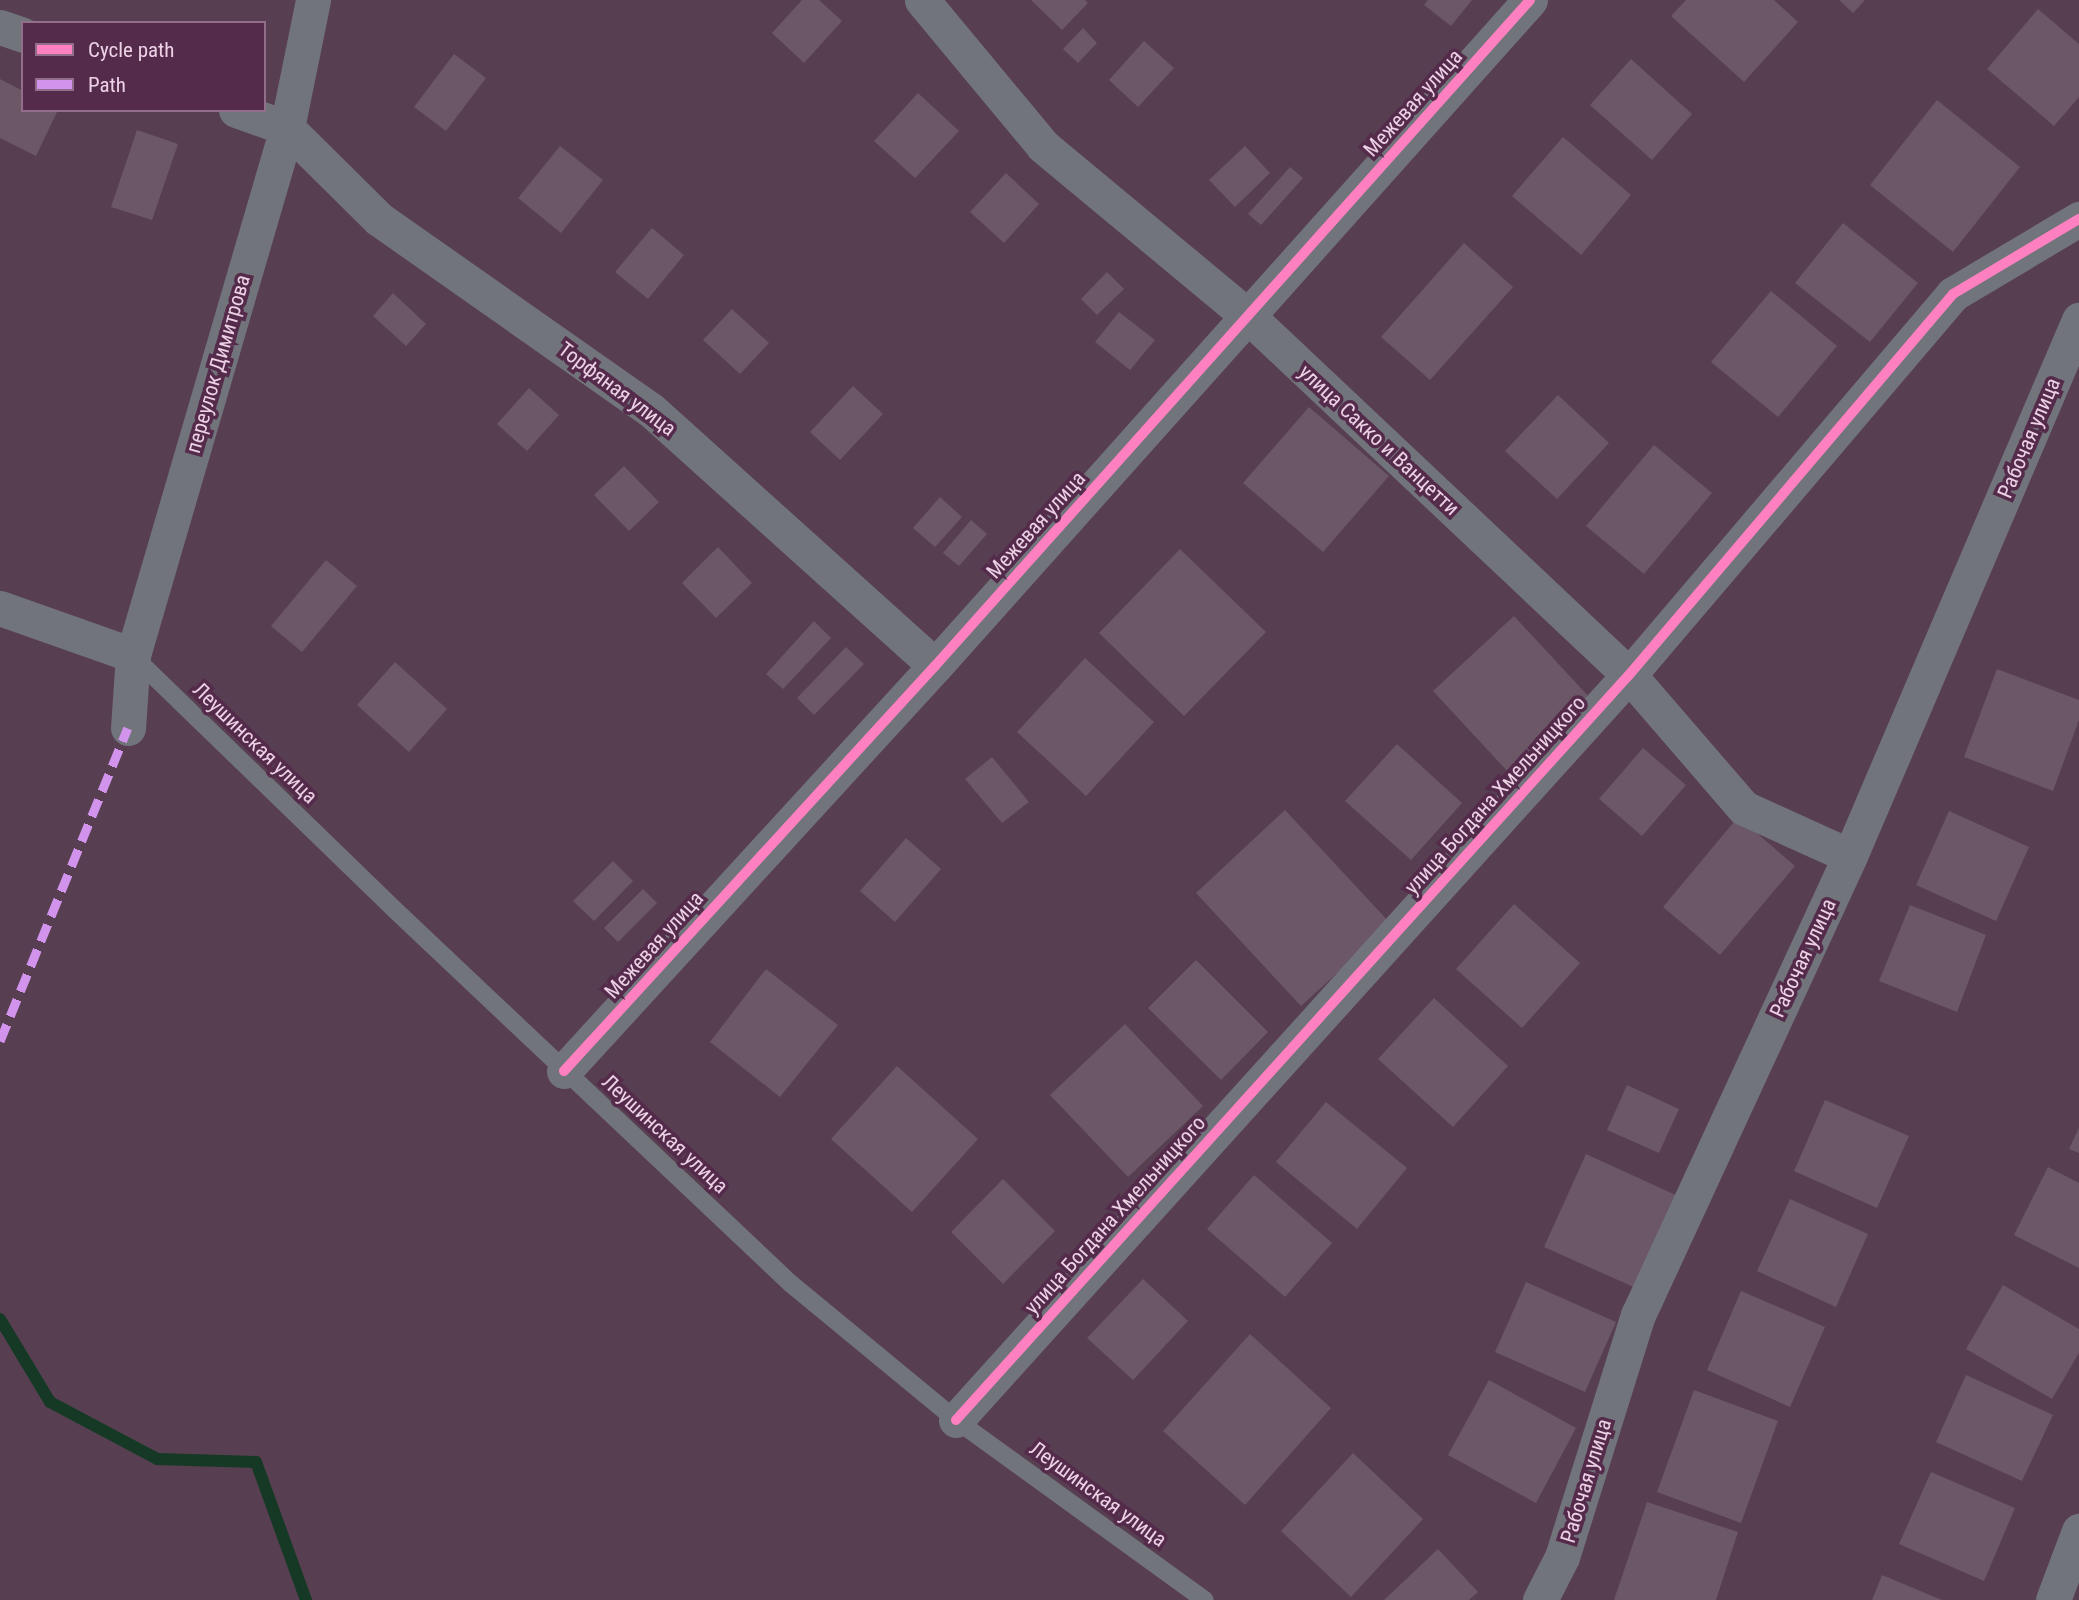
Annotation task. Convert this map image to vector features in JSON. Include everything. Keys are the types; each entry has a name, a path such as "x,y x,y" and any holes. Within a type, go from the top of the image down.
{"street":[{"name":"переулок Димитрова","path":"128,728 132,655 287,128 313,0"},
{"name":"улица Сакко и Ванцетти","path":"922,0 1043,146 1249,317 1629,675 1744,808 1850,856"},
{"name":"Межевая улица","path":"564,1071 935,666 1530,0"},
{"path":"0,27 21,34"},
{"path":"242,112 287,128"},
{"name":"Торфяная улица","path":"287,128 379,219 651,410 935,666"},
{"name":"улица Богдана Хмельницкого","path":"956,1420 1629,675 1953,293 2079,219"},
{"name":"Рабочая улица","path":"1540,1600 1562,1558 1638,1315 1850,856 2079,320"},
{"path":"0,608 132,655"},
{"path":"2053,1600 2079,1531"}],"lane":[{"name":"Леушинская улица","path":"132,655 564,1071 790,1283 956,1420 1205,1600"}],"building":[{"path":"802,0 819,0 842,21 804,63 772,33"},
{"path":"1031,0 1085,0 1088,3 1062,30"},
{"path":"1428,0 1472,0 1451,26 1424,5"},
{"path":"1686,0 1774,0 1798,22 1744,82 1671,16"},
{"path":"1839,0 1865,0 1853,13"},
{"path":"2038,9 2079,44 2079,97 2054,126 1987,69"},
{"path":"1083,28 1097,43 1078,63 1063,49"},
{"path":"1144,41 1174,68 1138,107 1109,80"},
{"path":"454,54 486,78 446,131 414,107"},
{"path":"1631,59 1692,114 1652,160 1590,105"},
{"path":"0,79 21,90 21,112 57,112 36,156 0,138"},
{"path":"918,93 959,131 915,178 874,141"},
{"path":"1937,100 2020,167 1953,252 1870,185"},
{"path":"137,130 178,144 152,220 111,207"},
{"path":"1563,137 1631,195 1581,255 1512,196"},
{"path":"560,146 603,180 561,233 518,198"},
{"path":"1245,146 1270,173 1235,207 1209,180"},
{"path":"1290,167 1303,178 1261,225 1248,214"},
{"path":"1006,173 1039,204 1004,243 970,212"},
{"path":"1843,223 1918,283 1870,342 1795,283"},
{"path":"652,228 684,255 648,299 615,272"},
{"path":"1464,243 1513,287 1430,380 1381,337"},
{"path":"1107,272 1124,289 1097,315 1081,299"},
{"path":"1771,291 1837,346 1778,417 1711,362"},
{"path":"393,293 426,324 406,346 373,316"},
{"path":"732,309 769,343 740,374 703,340"},
{"path":"1119,312 1155,340 1130,370 1095,342"},
{"path":"853,386 883,414 840,460 810,432"},
{"path":"529,388 559,415 527,451 497,424"},
{"path":"1558,395 1609,443 1557,499 1505,451"},
{"path":"1309,407 1389,476 1323,552 1243,483"},
{"path":"1654,445 1712,493 1644,574 1586,526"},
{"path":"624,466 659,502 629,531 594,495"},
{"path":"940,497 962,517 935,547 913,528"},
{"path":"971,520 987,534 959,566 943,553"},
{"path":"718,547 752,583 716,618 682,583"},
{"path":"1180,549 1266,632 1184,716 1099,633"},
{"path":"326,560 357,586 302,652 271,626"},
{"path":"1514,616 1591,699 1509,773 1433,691"},
{"path":"814,621 831,638 783,689 766,674"},
{"path":"846,647 864,664 814,715 797,698"},
{"path":"1085,658 1154,722 1086,796 1017,732"},
{"path":"395,662 447,709 409,752 357,705"},
{"path":"1997,669 2079,700 2079,720 2053,791 1964,757"},
{"path":"1397,744 1462,803 1411,860 1345,801"},
{"path":"1643,748 1686,785 1642,836 1599,799"},
{"path":"992,757 1029,802 1002,823 965,779"},
{"path":"1285,810 1391,924 1301,1006 1196,893"},
{"path":"1949,811 2029,847 1996,921 1916,885"},
{"path":"1738,817 1795,866 1720,955 1663,907"},
{"path":"906,838 941,869 895,922 860,891"},
{"path":"613,861 633,881 594,921 573,901"},
{"path":"643,889 657,903 618,942 604,928"},
{"path":"1514,904 1580,963 1522,1028 1456,969"},
{"path":"1910,905 1986,935 1957,1012 1879,981"},
{"path":"1196,960 1268,1032 1221,1080 1148,1008"},
{"path":"766,969 838,1025 780,1097 710,1042"},
{"path":"1434,998 1508,1066 1453,1127 1378,1059"},
{"path":"1125,1024 1203,1106 1128,1177 1050,1095"},
{"path":"897,1066 978,1139 912,1212 831,1139"},
{"path":"1627,1085 1679,1109 1659,1153 1607,1130"},
{"path":"1825,1100 1909,1136 1877,1208 1794,1171"},
{"path":"1326,1102 1407,1168 1357,1229 1276,1162"},
{"path":"2079,1128 2079,1153 2069,1149"},
{"path":"1586,1154 1680,1197 1638,1289 1544,1247"},
{"path":"2048,1167 2079,1183 2079,1268 2014,1235"},
{"path":"1254,1175 1332,1243 1285,1297 1207,1229"},
{"path":"1003,1179 1055,1231 1003,1284 951,1232"},
{"path":"1790,1199 1868,1234 1836,1307 1757,1271"},
{"path":"1143,1279 1188,1321 1133,1380 1087,1338"},
{"path":"1526,1282 1616,1322 1585,1392 1495,1352"},
{"path":"2003,1285 2079,1329 2079,1353 2052,1399 1966,1349"},
{"path":"1741,1291 1825,1327 1790,1407 1707,1370"},
{"path":"1250,1334 1331,1408 1245,1505 1163,1431"},
{"path":"1966,1375 2053,1415 2022,1481 1936,1442"},
{"path":"1489,1380 1576,1428 1536,1503 1448,1455"},
{"path":"1694,1390 1778,1421 1741,1523 1657,1492"},
{"path":"1353,1453 1423,1519 1351,1597 1281,1531"},
{"path":"1931,1472 2015,1508 1984,1581 1899,1544"},
{"path":"1647,1502 1738,1532 1716,1600 1614,1600"},
{"path":"1438,1549 1478,1592 1469,1600 1384,1600"},
{"path":"1882,1575 1942,1600 1872,1600"}],"waterway":[{"path":"0,1319 50,1402 157,1459 256,1462 306,1600"}],"marked path":[{"path":"0,1041 128,728"}],"cycle path":[{"path":"564,1071 935,666 1530,0"},
{"path":"956,1420 1629,675 1953,294 2079,219"}]}
